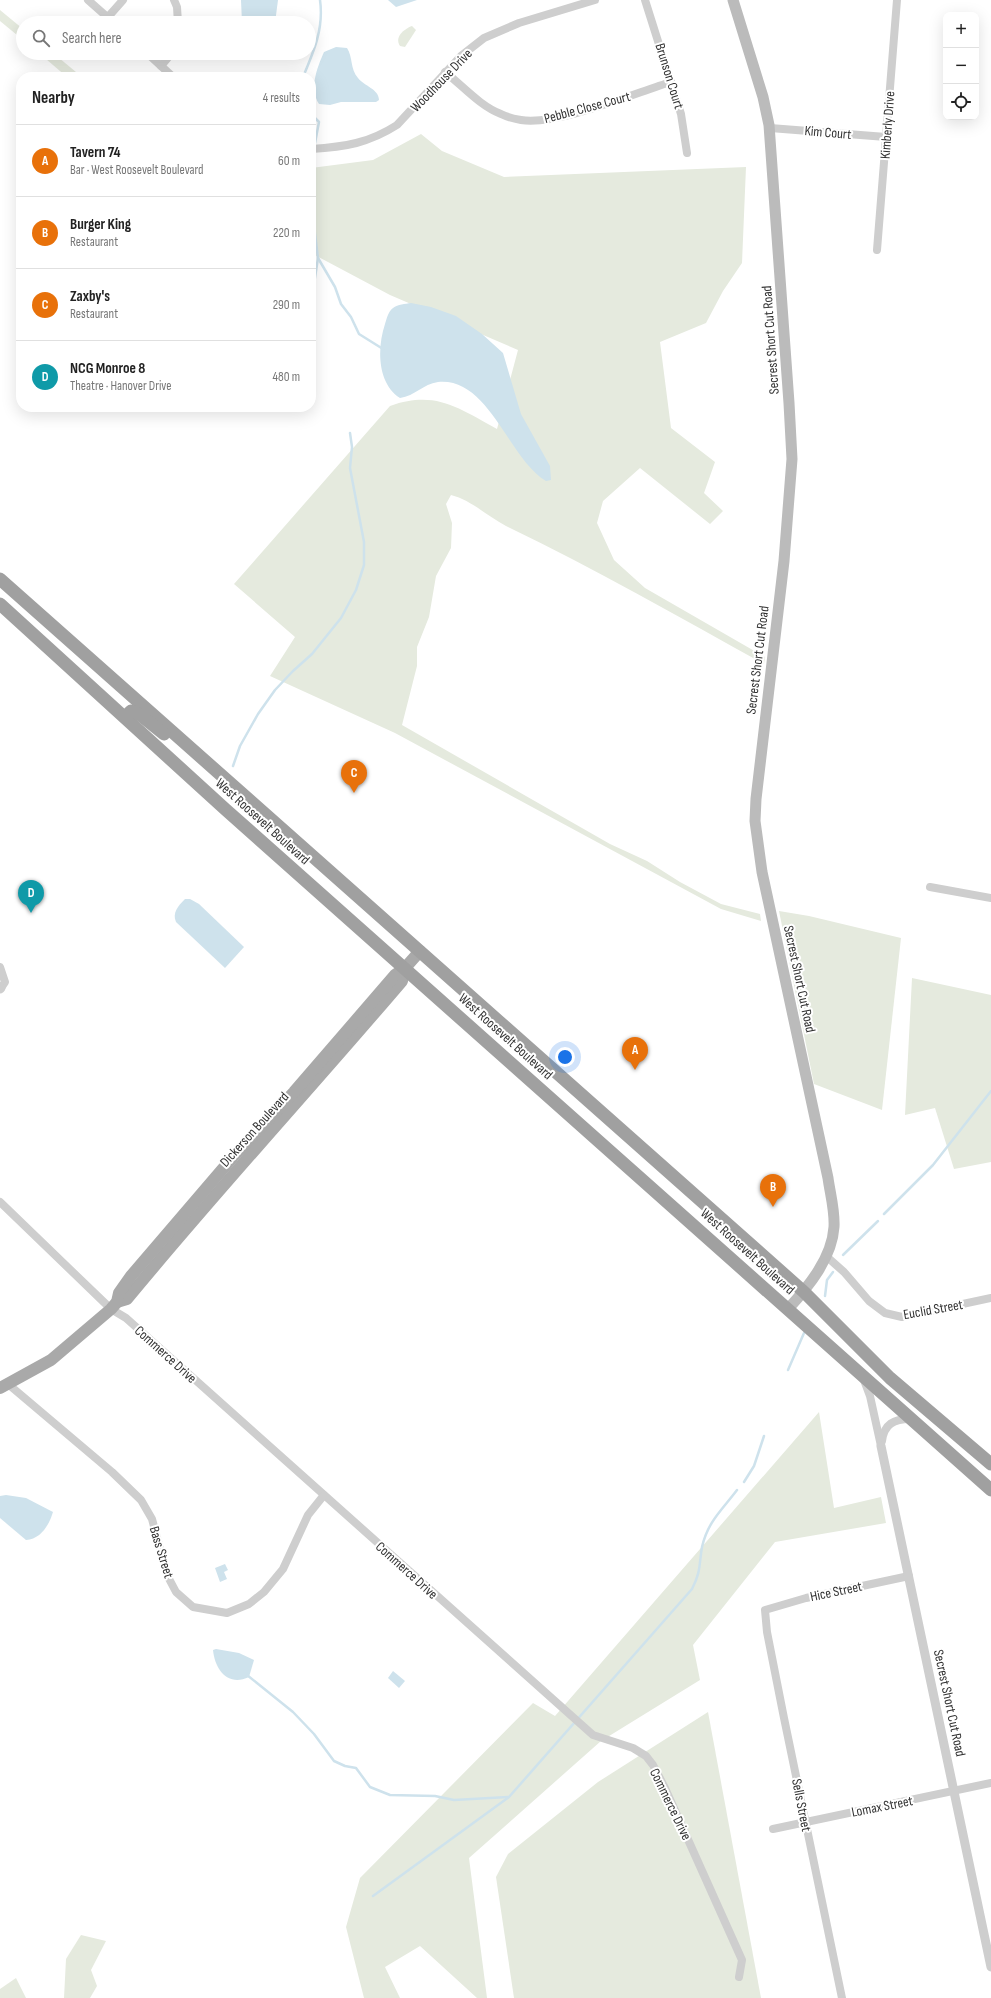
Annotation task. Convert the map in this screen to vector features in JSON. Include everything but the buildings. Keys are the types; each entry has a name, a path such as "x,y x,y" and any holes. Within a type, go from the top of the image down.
{"highway":[{"name":"West Roosevelt Boulevard","path":"0,579 804,1292 890,1378 991,1464"},
{"name":"West Roosevelt Boulevard","path":"0,604 225,809 991,1490"},
{"path":"125,717 131,711 139,714 182,748 218,772"}],"main road":[{"name":"Secrest Short Cut Road","path":"732,0 763,97 770,128 792,459 784,561 756,799 755,821 762,872 828,1178 834,1226 826,1256 804,1292 788,1309"},
{"name":"Dickerson Boulevard","path":"114,1305 119,1293 131,1276 247,1141 294,1092 395,975 405,968 420,951"},
{"name":"Dickerson Boulevard","path":"4,1386 51,1360 114,1305 127,1299 402,981 405,968"},
{"path":"270,1134 274,1125 295,1098 294,1092"}],"street":[{"path":"88,0 106,16"},
{"path":"113,16 123,0"},
{"path":"174,0 177,7 178,16"},
{"name":"Woodhouse Drive","path":"316,149 336,148 363,142 384,133 397,125 461,56 484,38 519,23 595,0"},
{"name":"Brunson Court","path":"645,0 681,114 688,153"},
{"name":"Kimberly Drive","path":"877,250 897,0"},
{"path":"155,60 168,72"},
{"path":"161,66 166,60"},
{"name":"Pebble Close Court","path":"446,72 483,104 500,114 522,120 544,120 566,115 671,82"},
{"name":"Kim Court","path":"770,128 886,137"},
{"path":"930,887 991,898"},
{"path":"0,967 4,982 1,989"},
{"name":"Commerce Drive","path":"0,1202 114,1305 126,1318 593,1735 633,1748 646,1756 664,1786 742,1960 739,1977"},
{"name":"Euclid Street","path":"826,1256 844,1272 869,1301 885,1313 902,1317 991,1298"},
{"name":"Secrest Short Cut Road","path":"862,1375 870,1396 881,1446 991,1967"},
{"name":"Bass Street","path":"4,1386 112,1472 141,1500 152,1519 167,1574 176,1592 193,1607 227,1613 249,1604 264,1592 283,1569 308,1515 324,1495"},
{"name":"Secrest Short Cut Road","path":"881,1446 883,1432 889,1424 898,1419 910,1419"},
{"name":"Hice Street","path":"765,1610 806,1598 909,1576"},
{"name":"Sells Street","path":"765,1610 767,1632 842,1998"},
{"name":"Lomax Street","path":"773,1829 991,1783"}],"shaded area":[{"path":"0,10 16,23 16,34 0,21"},
{"path":"412,26 416,30 405,47 400,46 398,43 399,37 403,31"},
{"path":"47,60 61,60 76,72 61,72"},
{"path":"421,134 442,151 504,177 746,167 742,263 723,291 706,323 660,342 671,428 715,462 704,493 723,511 710,524 640,468 603,501 597,523 614,560 645,588 765,657 764,664 604,576 506,526 472,504 451,495 446,504 452,523 451,548 436,576 429,617 417,647 417,666 402,725 610,844 647,861 680,882 721,904 760,914 761,921 721,909 395,733 270,676 295,637 234,584 390,406 421,400 434,401 458,408 497,429 518,350 390,295 316,256 316,167 373,160"},
{"path":"779,911 809,916 901,938 882,1110 814,1084"},
{"path":"912,978 991,995 991,1162 954,1169 935,1108 905,1115"},
{"path":"819,1412 834,1508 881,1497 886,1523 775,1542 693,1645 700,1680 601,1741 469,1858 487,1998 477,1998 420,1946 385,1967 400,1998 364,1998 346,1927 360,1878 533,1703 555,1716"},
{"path":"708,1712 761,1998 514,1998 496,1877 508,1854 598,1782"},
{"path":"81,1935 106,1941 91,1970 97,1986 90,1998 64,1998 66,1959"},
{"path":"16,1978 26,1998 0,1998 0,1989"}],"water":[{"path":"241,0 278,0 276,16 242,16"},
{"path":"388,0 417,0 396,7"},
{"path":"336,47 347,48 355,74 361,81 377,93 379,100 376,102 341,102 330,105 319,104 316,98 316,74 324,52"},
{"path":"411,303 431,307 456,316 482,334 503,353 521,414 550,466 551,480 546,481 533,470 520,455 485,405 471,392 456,384 438,382 400,398 392,391 383,374 381,364 380,354 382,333 391,310 399,305"},
{"path":"185,899 190,899 199,904 244,947 225,968 176,922 175,913"},
{"path":"6,1495 26,1498 53,1512 47,1526 40,1534 26,1540 0,1518 0,1496"},
{"path":"225,1564 228,1570 224,1572 227,1579 220,1582 215,1568"},
{"path":"216,1649 239,1653 254,1660 249,1677 242,1680 235,1680 224,1675 214,1657 213,1650"},
{"path":"393,1671 405,1681 399,1688 388,1678"}],"waterway":[{"path":"316,42 321,20 320,0"},
{"path":"305,72 310,60"},
{"path":"316,119 319,122 316,138"},
{"path":"316,242 318,258 316,271"},
{"path":"318,258 335,287 341,304 351,317 359,334 383,349"},
{"path":"233,766 240,746 258,714 275,690 312,654 341,618 356,590 364,565 364,542 350,468 352,447 350,433"},
{"path":"884,1214 933,1165 991,1091"},
{"path":"843,1255 878,1221"},
{"path":"825,1296 827,1280 833,1272"},
{"path":"788,1370 804,1333"},
{"path":"744,1482 754,1466 764,1436"},
{"path":"373,1896 509,1797 692,1589 698,1573 702,1547 708,1530 716,1516 737,1490"},
{"path":"247,1675 293,1712 314,1734 334,1761 345,1766 356,1768 370,1787 390,1795 435,1796 454,1800 508,1797"}],"place":[{"name":"Zaxby's","path":"354,793"},
{"name":"NCG Monroe 8","path":"31,913"},
{"name":"Tavern 74","path":"635,1070"},
{"name":"Burger King","path":"773,1207"}]}
